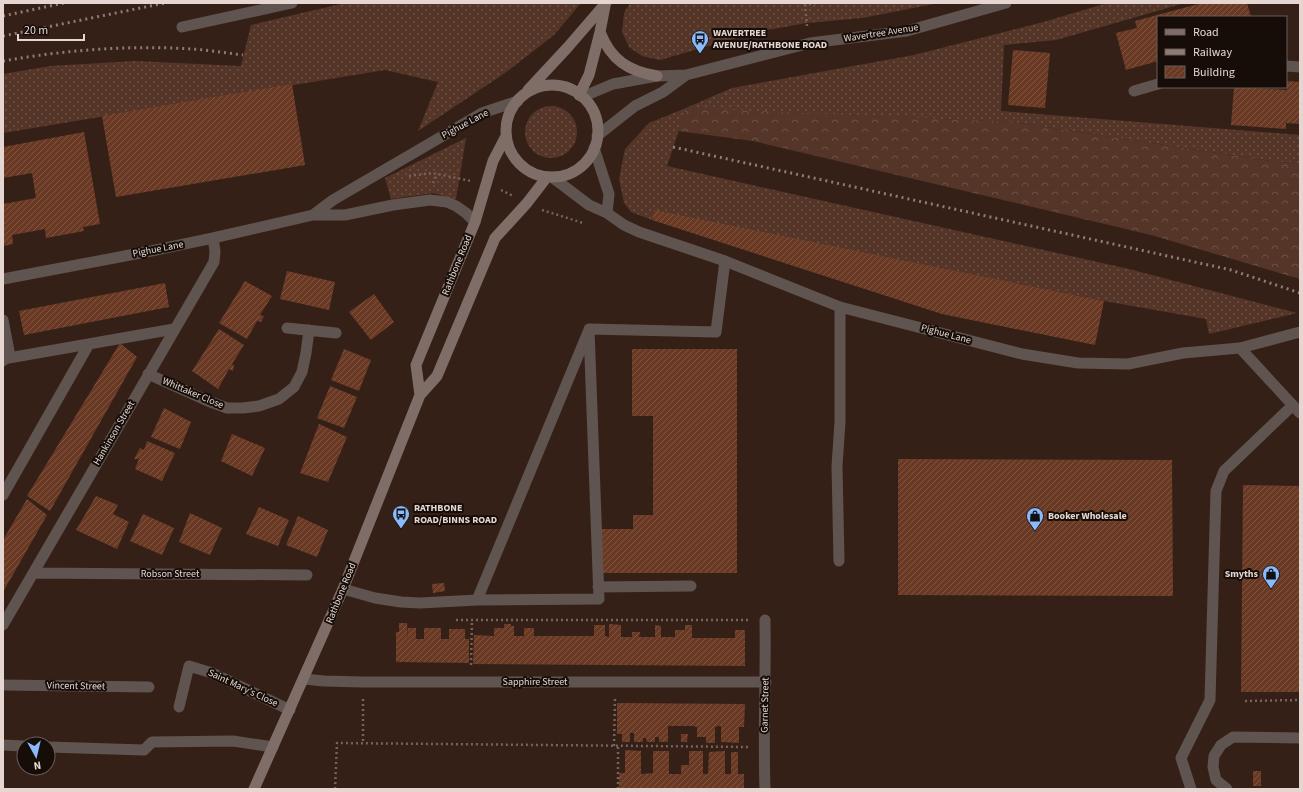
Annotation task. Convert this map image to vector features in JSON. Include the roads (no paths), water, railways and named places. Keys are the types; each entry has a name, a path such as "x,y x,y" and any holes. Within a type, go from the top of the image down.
{"main road":[{"path":"581,96 589,75 600,32 605,4"},
{"path":"520,98 536,88 551,85 566,88 581,96 591,108 597,122 597,136 594,148 588,160 578,169 565,175 549,177 532,173 519,164 510,151 506,136 506,123 510,111 520,98 568,47 605,4"},
{"path":"600,32 609,51 617,59 628,67 641,73 657,76"},
{"name":"Rathbone Road","path":"420,394 416,365 475,222 493,162 506,136"},
{"name":"Rathbone Road","path":"254,789 343,589 420,394 437,376 495,238 549,177"}],"street":[{"path":"182,27 292,3"},
{"name":"Wavertree Avenue","path":"581,96 613,84 657,76 686,75 810,43 907,31 1006,3"},
{"path":"1287,66 1300,67"},
{"name":"Wavertree Avenue","path":"597,136 634,106 662,92 686,75"},
{"path":"1134,91 1157,84"},
{"name":"Pighue Lane","path":"313,215 333,200 482,113 520,98"},
{"path":"594,148 609,194 608,213"},
{"name":"Pighue Lane","path":"549,177 589,205 608,213 624,225 639,232 725,261 840,307 1022,354 1078,363 1128,364 1183,353 1240,348 1300,332"},
{"name":"Pighue Lane","path":"3,279 213,238 313,215 345,216 393,205 430,200 447,202 456,206 475,222"},
{"name":"Hankinson Street","path":"3,625 214,262 215,252 213,238"},
{"path":"589,329 716,332 725,261"},
{"path":"839,561 837,466 840,422 840,307"},
{"path":"3,320 9,351 4,360"},
{"path":"287,328 336,333"},
{"path":"4,360 174,329"},
{"path":"343,589 375,598 420,603 477,600 599,599 589,329"},
{"path":"477,600 589,329"},
{"name":"Whittaker Close","path":"148,374 227,408 259,406 279,399 294,387 302,372 309,330"},
{"path":"3,495 89,344"},
{"path":"1191,789 1181,758 1210,700 1216,492 1224,471 1296,409 1240,348"},
{"name":"Robson Street","path":"34,573 307,575"},
{"path":"598,588 691,586"},
{"name":"Garnet Street","path":"765,620 765,789"},
{"name":"Saint Mary's Close","path":"180,707 189,666 212,673 290,710"},
{"name":"Sapphire Street","path":"304,679 363,682 766,682"},
{"name":"Vincent Street","path":"3,685 149,687"},
{"path":"1227,789 1216,780 1213,767 1214,756 1221,745 1233,737 1300,738"},
{"path":"56,746 144,750 152,742 233,741 273,747"},
{"path":"3,745 16,746"}],"railway":[{"path":"3,16 64,3"},
{"path":"3,36 165,3"},
{"path":"3,61 73,51 121,48 192,49 243,55"},
{"path":"673,147 1231,270 1300,293"}],"place":[{"name":"WAVERTREE AVENUE/RATHBONE ROAD","path":"700,54"},
{"name":"RATHBONE ROAD/BINNS ROAD","path":"401,529"},
{"name":"Booker Wholesale","path":"1035,531"},
{"name":"Smyths","path":"1271,589"}]}
